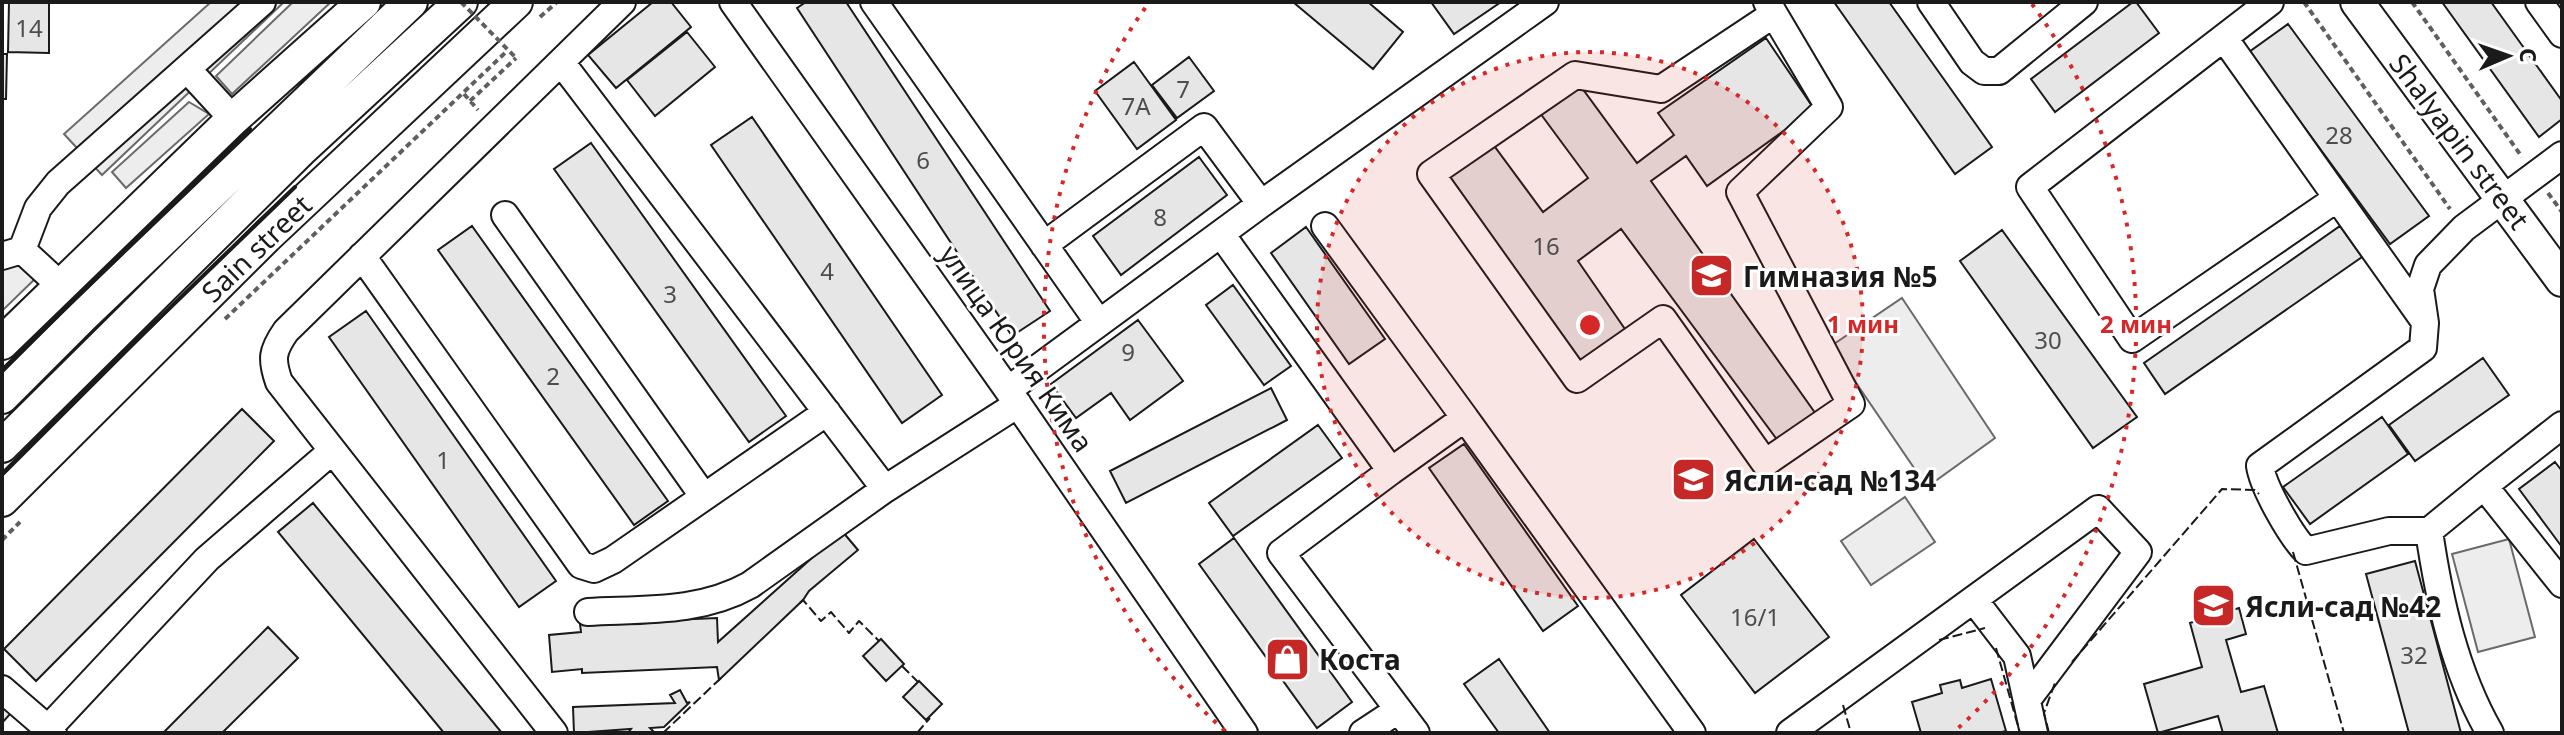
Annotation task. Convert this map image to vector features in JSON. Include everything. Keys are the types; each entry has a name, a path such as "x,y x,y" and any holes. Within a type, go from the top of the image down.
{"main road":[{"path":"2,343 233,119 364,2"},
{"path":"301,105 375,2"},
{"path":"2,397 411,2"},
{"name":"Sain street","path":"2,446 303,148 461,2"},
{"name":"Shalyapin street","path":"2357,2 2562,280"},
{"name":"Sain street","path":"13,509 266,237 424,88 527,11"},
{"path":"303,148 424,88"}],"street":[{"path":"60,285 12,253 38,208 58,183 262,2"},
{"path":"546,730 279,382 274,367 275,347 286,331 622,2"},
{"path":"874,2 1099,323"},
{"path":"588,612 699,606 750,585 1013,397 1099,323 1261,204 1545,2"},
{"path":"1931,2 1972,62 1984,71 1999,71 2084,2"},
{"path":"2270,2 2030,187 2132,339 2336,199"},
{"path":"2539,2 2562,34"},
{"name":"улица Юрия Кима","path":"745,6 1244,733"},
{"path":"1770,8 1829,107 1740,192 1851,404 1765,463 1663,319 1577,379 1431,174 1575,75 1661,89 1770,8"},
{"path":"2224,38 2425,323"},
{"path":"561,62 885,489"},
{"path":"187,69 233,119"},
{"path":"1044,245 1204,127 1261,204"},
{"path":"2562,155 2464,228 2428,265 2420,289 2425,323 2423,348 2260,466 2264,481 2295,540 2306,551 2389,531 2429,531 2562,425"},
{"path":"505,215 704,497"},
{"path":"1325,226 1692,733"},
{"path":"1221,234 1391,471"},
{"path":"362,256 581,565 594,569 613,560 827,412"},
{"path":"1416,733 1281,553 1465,418"},
{"path":"2,689 49,732 207,559 332,451"},
{"path":"2484,486 2562,584"},
{"path":"1790,733 2098,509 2138,552 2027,700"},
{"path":"2429,531 2437,582 2454,647 2475,708 2490,733"},
{"path":"1974,600 2017,656 2034,733"},
{"path":"1363,733 1398,710"}],"path":[{"path":"461,2 516,58 471,100 464,94"},
{"path":"527,11 557,2"},
{"path":"2304,2 2464,228"},
{"path":"2412,2 2562,212"},
{"path":"223,321 517,41"},
{"path":"2,540 13,509"}],"shaded area":[{"path":"211,2 284,2 102,175 64,134"},
{"path":"293,2 331,2 232,94 216,76"},
{"path":"189,102 209,114 126,188 112,172"},
{"path":"21,257 41,273 2,311 2,268"},
{"path":"1902,298 1995,438 1927,487 1831,346"},
{"path":"1905,497 1935,542 1871,585 1841,541"},
{"path":"2509,539 2535,637 2478,652 2452,554"}],"building":[{"path":"9,2 49,2 49,53 8,52"},
{"path":"653,2 671,2 691,27 616,88 588,55"},
{"path":"806,2 846,2 1050,311 1012,336 797,8"},
{"path":"1293,2 1368,2 1403,32 1373,69"},
{"path":"1431,2 1501,2 1454,34"},
{"path":"1834,2 1889,2 1992,147 1955,174"},
{"path":"2133,2 2159,33 2055,112 2031,79"},
{"path":"2442,2 2491,2 2562,101 2562,119 2539,137"},
{"path":"2288,24 2429,216 2390,244 2249,52"},
{"path":"687,32 715,67 655,116 627,80"},
{"path":"1766,38 1814,109 1707,186 1686,156 1651,181 1818,417 1781,445 1621,229 1578,261 1627,332 1577,367 1445,178 1492,143 1543,212 1588,178 1540,113 1579,84 1637,163 1674,135 1658,113"},
{"path":"2,54 7,54 6,99 2,99"},
{"path":"1189,57 1214,91 1177,118 1152,85"},
{"path":"1134,62 1176,120 1137,149 1095,91"},
{"path":"752,117 942,395 902,423 711,145"},
{"path":"591,143 786,416 749,442 554,169"},
{"path":"1199,157 1227,195 1121,275 1093,236"},
{"path":"472,226 668,501 634,525 438,250"},
{"path":"2340,226 2362,257 2165,394 2144,363"},
{"path":"1306,227 1385,339 1349,364 1271,253"},
{"path":"2002,230 2137,417 2093,448 1960,261"},
{"path":"1233,285 1291,366 1264,385 1206,305"},
{"path":"366,311 556,581 519,607 329,337"},
{"path":"1138,320 1183,381 1130,420 1111,393 1076,418 1051,384"},
{"path":"2483,358 2509,395 2415,461 2389,425"},
{"path":"1271,388 1287,420 1126,503 1110,471"},
{"path":"242,409 274,441 36,681 4,649"},
{"path":"2382,417 2408,454 2310,524 2283,487"},
{"path":"1318,425 1342,458 1233,536 1209,503"},
{"path":"1464,444 1578,606 1543,631 1429,468"},
{"path":"2555,462 2562,471 2562,547 2519,489"},
{"path":"313,503 502,733 444,733 278,532"},
{"path":"842,531 858,550 809,591 719,680 717,667 552,672 549,635 581,632 580,624 717,618 718,642"},
{"path":"1234,538 1352,702 1317,728 1199,564"},
{"path":"1754,539 1829,637 1755,693 1681,595"},
{"path":"2415,561 2461,733 2409,733 2366,574"},
{"path":"2239,608 2246,634 2226,640 2241,692 2264,686 2278,733 2223,733 2218,716 2158,733 2144,684 2202,667 2190,623"},
{"path":"268,627 298,658 222,733 163,733"},
{"path":"881,639 904,664 886,681 863,656"},
{"path":"1499,659 1550,733 1499,733 1464,684"},
{"path":"1991,679 2006,731 1921,733 1912,702 1942,693 1940,685 1960,680 1962,688"},
{"path":"919,681 942,704 926,720 903,697"},
{"path":"680,690 687,703 690,702 664,727 650,728 655,733 628,733 631,729 574,733 573,707 675,703 670,695"},
{"path":"2,704 11,713 2,723"}],"fence":[{"path":"2072,662 2222,489 2255,490 2259,494"},
{"path":"2293,552 2344,733"},
{"path":"800,603 803,600 821,621 831,612 849,633 859,621 879,641"},
{"path":"1939,640 1985,628"},
{"path":"1996,648 2020,733"},
{"path":"902,666 918,682"},
{"path":"663,733 722,677"},
{"path":"2049,733 2044,713 2056,680"},
{"path":"1843,705 1851,733"},
{"path":"917,733 930,718"}],"wall":[{"path":"2,370 250,129"},
{"path":"2,474 295,187"}],"place":[{"name":"Гимназия №5","path":"1712,276"},
{"name":"Ясли-сад №134","path":"1693,480"},
{"name":"Ясли-сад №42","path":"2214,606"},
{"name":"Коста","path":"1288,659"}]}
